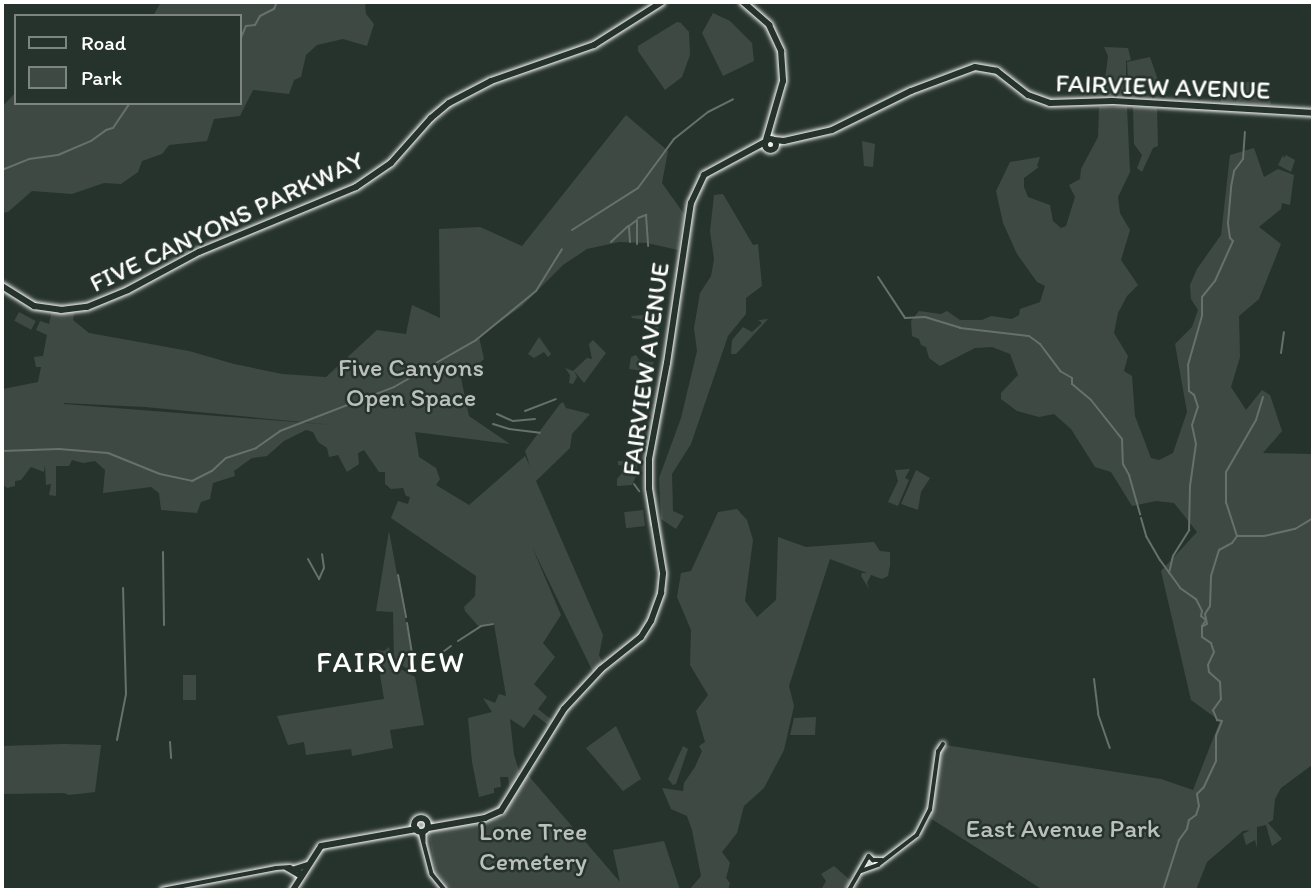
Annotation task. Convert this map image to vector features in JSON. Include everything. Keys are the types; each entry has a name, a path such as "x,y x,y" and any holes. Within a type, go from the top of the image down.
{"main road":[{"name":"FIVE CANYONS PARKWAY","path":"2,286 31,303 61,310 93,305 150,280 199,252 341,195 381,172 431,118 470,90 580,51 662,2"},
{"path":"743,2 769,25 781,51 783,80 770,142"},
{"name":"FAIRVIEW AVENUE","path":"308,864 318,849 400,831 485,818 500,811 564,709 601,669 641,637 651,621 661,593 663,573 649,488 649,459 667,363 691,203 704,175 770,142 832,130 911,91 975,67 997,71 1028,94 1050,103 1122,102 1313,113"},
{"path":"295,869 308,864"},
{"path":"293,890 308,864"}],"street":[{"path":"861,871 884,860 918,835 924,824 943,744"},
{"path":"422,828 432,874 445,890"},
{"path":"849,890 869,856 873,860 884,860"},
{"path":"286,868 298,875 303,873"},
{"path":"162,890 286,868 303,873"}],"green space":[{"path":"161,2 370,2 365,5 366,14 374,24 367,46 343,39 317,45 306,55 301,77 294,80 289,94 253,90 240,116 214,119 207,141 169,145 162,154 142,161 138,172 121,184 104,183 72,194 32,191 8,212 2,213 2,107 14,94 14,105 242,105 242,14 154,14"},
{"path":"713,13 730,21 752,43 754,61 723,76 702,33"},
{"path":"677,22 689,32 690,55 682,77 665,90 638,51 638,46"},
{"path":"1104,47 1128,48 1131,60 1126,61 1126,95 1103,95 1108,56"},
{"path":"1150,57 1160,86 1146,86 1145,76 1128,80 1127,62"},
{"path":"1262,81 1268,90 1271,104 1221,102 1221,84"},
{"name":"East Avenue Park","path":"1099,107 1127,107 1130,172 1118,197 1120,213 1130,230 1121,260 1138,285 1127,296 1118,313 1114,333 1128,356 1124,371 1132,376 1135,416 1151,458 1159,460 1173,453 1187,412 1175,344 1192,327 1198,310 1191,299 1190,285 1197,269 1221,235 1230,155 1254,148 1264,177 1278,169 1294,175 1290,205 1282,203 1281,209 1259,227 1281,244 1259,299 1239,316 1240,357 1231,387 1246,410 1262,390 1270,395 1282,431 1263,453 1313,454 1312,765 1281,788 1275,799 1273,820 1268,823 1282,839 1272,846 1266,825 1257,827 1257,848 1255,840 1246,845 1243,834 1250,830 1243,831 1207,862 1196,890 1043,890 930,818 941,750 945,745 1161,779 1193,790 1220,721 1191,700 1161,571 1197,532 1174,503 1156,501 1132,506 1111,472 1095,467 1071,429 1054,414 1039,417 1017,411 1001,399 1001,393 1018,375 1010,354 992,347 975,348 940,366 929,358 926,347 921,345 919,339 912,336 911,321 919,311 941,314 947,311 960,320 982,320 991,316 1012,319 1019,315 1020,309 1040,302 1045,286 1037,282 1017,254 1003,223 996,191 1010,162 1040,157 1039,167 1024,178 1024,187 1028,197 1050,205 1053,221 1061,228 1066,226 1075,197 1069,185 1080,179 1081,169 1098,137"},
{"path":"1133,107 1157,108 1158,146 1153,148 1142,172 1137,168 1142,155 1134,144"},
{"name":"Five Canyons Open Space","path":"626,115 668,151 662,183 684,214 678,250 647,243 619,242 587,249 563,265 522,306 479,337 484,359 461,378 469,416 510,444 415,432 419,457 436,468 440,479 436,485 469,505 525,456 530,466 525,451 560,404 563,402 566,408 590,414 572,434 570,448 536,481 603,635 599,655 603,663 593,672 532,547 561,615 543,643 555,657 534,684 547,697 538,709 552,720 548,725 534,714 524,728 510,719 514,755 520,774 510,791 508,777 500,777 501,787 494,788 494,793 479,797 472,762 468,718 492,712 483,698 495,703 499,694 506,696 494,624 479,627 464,607 475,596 476,576 391,518 398,501 408,504 410,497 406,496 403,488 391,489 385,484 385,472 379,472 364,450 358,453 359,464 347,472 338,455 329,457 327,448 318,442 313,432 306,430 284,441 267,456 252,458 234,471 235,476 213,483 210,499 201,502 197,513 161,510 159,493 151,487 103,493 105,470 95,461 83,463 72,460 69,466 56,466 56,496 49,495 51,484 46,485 45,465 44,472 31,467 21,480 15,481 15,486 7,488 2,484 3,389 38,382 41,367 36,367 34,357 43,356 47,335 36,330 40,321 49,324 52,310 75,309 73,320 89,333 189,351 282,374 326,377 377,330 406,334 412,305 440,318 439,229 480,227 522,246","holes":["64,403 145,407 334,425"]},
{"path":"862,141 875,144 873,167 864,166"},
{"path":"1283,155 1284,158 1286,155 1295,160 1291,172 1278,165"},
{"path":"723,194 753,245 758,244 762,286 746,298 746,314 728,336 691,444 672,474 673,511 684,516 676,529 661,519 659,478 681,418 697,351 694,328 700,293 711,276 714,259 710,231 714,195"},
{"path":"19,312 36,321 31,330 14,321"},
{"path":"643,315 659,323 657,339 653,339 655,326 631,316"},
{"path":"768,319 736,354 731,354 732,340 743,327 752,332 762,323 758,320"},
{"path":"539,337 551,354 548,357 544,352 534,358 528,354"},
{"path":"593,340 606,353 584,383 574,371 577,377 573,384 569,383 570,375 565,368 573,371 587,358 592,359 589,344"},
{"path":"636,355 640,361 654,362 649,372 629,369 631,357"},
{"path":"618,461 637,462 637,474 632,485 617,486 617,479 628,466 618,465"},
{"path":"910,469 905,478 909,480 898,506 888,502 898,481 895,470"},
{"path":"916,470 930,478 921,492 918,510 901,504"},
{"path":"737,509 747,520 753,540 745,601 757,617 776,600 778,537 806,547 874,542 880,551 890,552 890,565 888,576 882,579 871,575 867,583 869,589 861,576 862,573 867,573 830,559 789,686 794,706 784,750 764,788 744,806 737,833 722,852 730,863 726,878 730,883 728,890 689,890 701,876 692,830 687,816 671,809 662,788 683,791 684,783 695,767 702,751 699,746 705,742 696,711 708,695 690,665 691,630 677,597 681,573 691,571 718,512"},
{"path":"643,510 645,526 626,528 624,512"},
{"path":"389,531 415,674 394,660 393,612 376,611"},
{"path":"389,647 393,665 415,677 424,725 390,730 393,748 352,756 351,749 306,755 304,742 288,745 277,716 384,699 376,650 384,651"},
{"path":"183,675 196,675 196,700 183,700"},
{"path":"816,717 815,735 790,735 794,718"},
{"path":"616,726 641,779 623,791 586,748"},
{"path":"101,745 95,792 69,795 3,794 2,746"},
{"path":"683,746 688,749 676,784 673,785 668,779"},
{"name":"Lone Tree Cemetery","path":"527,774 620,882 613,850 664,841 680,890 452,890 436,872 428,831 502,818"},
{"path":"834,866 850,880 845,890 821,890 826,881 821,874"}],"waterway":[{"path":"242,35 246,26 255,25 260,16 274,9 277,2"},
{"path":"572,230 638,188 674,139 708,112 733,99"},
{"path":"2,170 29,159 58,155 91,141 113,128 129,105"},
{"path":"1169,573 1173,556 1189,530 1190,486 1196,444 1192,425 1198,407 1194,395 1189,391 1188,365 1202,316 1202,297 1215,281 1233,241 1228,223 1231,187 1234,171 1243,159 1245,132"},
{"path":"638,218 646,215 648,246"},
{"path":"630,242 629,226 637,220 637,244"},
{"path":"611,242 628,226"},
{"path":"2,451 59,449 108,453 160,474 192,481 212,471 226,458 256,448 280,431 394,387 476,340 536,291 562,249"},
{"path":"677,278 678,269"},
{"path":"878,277 905,318 925,317 960,328 1029,336 1040,344 1060,371 1072,378 1072,384 1091,400 1122,439 1123,464 1129,475 1140,514"},
{"path":"1281,353 1284,332"},
{"path":"1237,536 1226,503 1226,472 1256,420 1263,397"},
{"path":"525,411 556,399"},
{"path":"497,414 513,421 535,419"},
{"path":"493,424 540,433"},
{"path":"634,484 639,491"},
{"path":"647,495 651,525"},
{"path":"1141,518 1146,536 1160,560 1180,588 1196,599 1202,611 1201,616 1206,620 1202,626 1202,637 1211,643 1214,652 1208,665 1209,672 1220,682 1221,699 1213,710 1217,720 1222,721 1216,736 1216,761 1204,787 1197,794 1199,806 1196,815 1189,820 1187,829 1179,840 1163,890"},
{"path":"1203,626 1207,624 1205,614 1210,606 1211,576 1219,550 1232,543 1237,536 1264,536 1295,529 1313,518"},
{"path":"163,552 164,625"},
{"path":"308,559 319,579 324,568 322,554"},
{"path":"398,575 406,617"},
{"path":"117,740 126,694 123,588"},
{"path":"407,623 415,672"},
{"path":"458,641 481,626 493,624"},
{"path":"439,655 451,646"},
{"path":"1094,679 1098,714 1110,748"},
{"path":"170,742 171,758"}],"district":[{"name":"FAIRVIEW","path":"391,662"}]}
